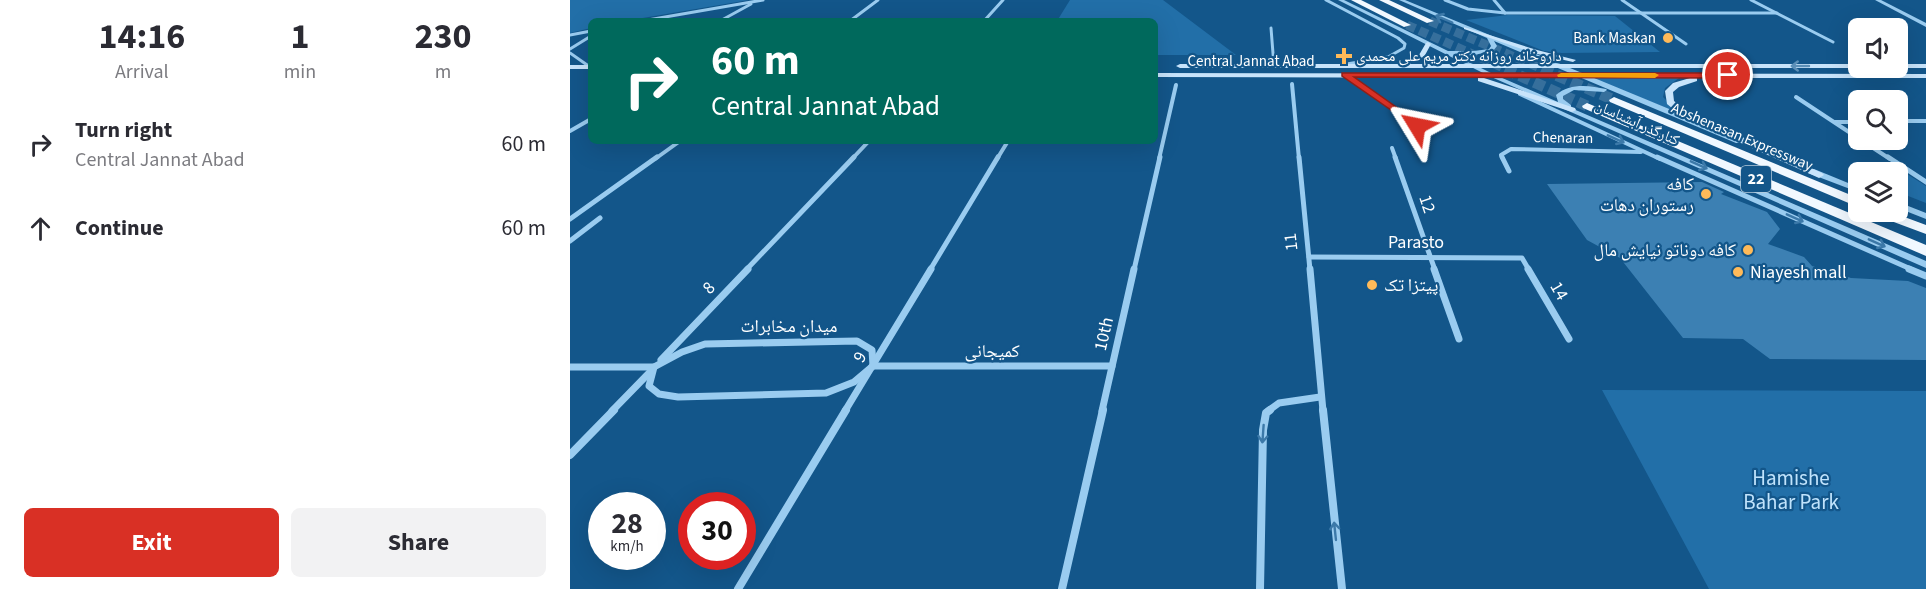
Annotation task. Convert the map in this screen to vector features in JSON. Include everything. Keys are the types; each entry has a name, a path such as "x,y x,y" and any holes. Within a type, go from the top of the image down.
{"highway":[{"path":"1355,0 1407,25"},
{"path":"1383,0 1430,21"},
{"name":"Abshenasan Expressway","path":"1614,100 1848,199"},
{"name":"Abshenasan Expressway","path":"1585,111 1926,251"},
{"path":"1906,222 1926,230"}],"main road":[{"path":"1466,28 1552,57 1598,63 1667,66 1848,66"},
{"path":"1383,66 1414,60 1422,56 1428,44"},
{"name":"Central Jannat Abad","path":"1158,66 1667,66"},
{"path":"1771,66 1770,71 1786,75"},
{"path":"1908,66 1926,66"},
{"path":"570,67 588,69"},
{"path":"570,74 588,70"},
{"name":"Central Jannat Abad","path":"1158,75 1926,76"},
{"path":"1390,75 1467,77 1506,87 1572,110"},
{"path":"1708,75 1676,85 1669,91 1670,102 1695,119 1819,175"}],"street":[{"path":"659,18 763,0"},
{"path":"854,18 878,0"},
{"path":"987,18 1003,0"},
{"path":"1326,0 1398,38 1405,46 1402,51 1394,55 1332,66"},
{"name":"کنارگذر آبشناسان","path":"1340,0 1491,75 1572,110 1585,111 1926,265"},
{"path":"1401,0 1848,186"},
{"path":"1444,0 1468,9 1506,13 1777,13"},
{"path":"1494,0 1506,13"},
{"path":"1623,0 1686,44"},
{"path":"1751,0 1833,42"},
{"path":"1877,0 1926,25"},
{"path":"726,18 757,1"},
{"path":"1271,28 1274,66"},
{"path":"570,35 588,32"},
{"path":"588,37 578,42 570,51 588,66"},
{"path":"1435,48 1457,53 1484,52 1491,50 1494,46 1490,38"},
{"path":"1345,75 1417,126"},
{"name":"11","path":"1292,84 1310,257 1320,397 1342,589"},
{"name":"10th","path":"1062,589 1176,85"},
{"path":"1506,87 1645,152 1926,276"},
{"path":"1585,111 1560,100 1559,95 1564,91 1583,88 1598,89 1630,97"},
{"path":"1796,97 1848,131"},
{"path":"570,131 588,121"},
{"path":"1908,121 1926,121"},
{"path":"1834,122 1848,122"},
{"path":"570,219 676,144"},
{"name":"8","path":"570,455 866,144"},
{"name":"9","path":"738,589 1006,144"},
{"name":"12","path":"1392,148 1459,339"},
{"name":"Chenaran","path":"1509,171 1501,155 1510,149 1645,152"},
{"path":"1877,150 1926,182"},
{"path":"1908,209 1926,216"},
{"path":"570,241 600,218"},
{"name":"Parasto","path":"1310,257 1522,258"},
{"name":"14","path":"1522,258 1569,339"},
{"name":"میدان مخابرات","path":"654,367 681,351 713,342 821,341 857,341 866,345 872,350 873,366"},
{"path":"570,367 654,367 649,386 654,392 664,396 678,397 826,393 854,382 873,366"},
{"name":"کمیجانی","path":"873,366 1112,366"},
{"path":"1260,589 1263,430 1266,413 1279,403 1320,397"}],"green space":[{"path":"570,0 749,0 643,18 588,18 588,29 570,33"},
{"path":"1070,0 1163,0 1236,55 1158,55 1158,18 1059,18"},
{"path":"1508,15 1615,16 1660,52 1561,53 1544,51 1466,20"},
{"path":"1679,78 1665,88 1663,97 1679,113 1594,79"},
{"path":"1908,175 1926,186 1926,203 1908,196"},
{"name":"Hamishe Bahar Park","path":"1602,390 1926,391 1926,589 1709,589"}],"building":[{"name":"Niayesh mall","path":"1702,182 1724,192 1721,194 1767,212 1780,229 1768,244 1804,257 1812,266 1851,278 1908,281 1926,288 1926,360 1770,359 1743,339 1683,338 1620,258 1587,240 1547,184"}],"tunnel":[{"path":"1430,21 1545,70"},
{"path":"1407,25 1508,70"},
{"path":"1505,69 1587,106"},
{"path":"1542,69 1614,100"}],"slow traffic":[{"path":"1561,75 1655,75"}],"place":[{"name":"Bank Maskan","path":"1668,38"},
{"name":"داروخانه روزانه دکتر مریم علی محمدی","path":"1344,56"},
{"name":"کافه رستوران دهات","path":"1706,194"},
{"name":"کافه دوناتو نیایش مال","path":"1748,250"},
{"name":"Niayesh mall","path":"1738,272"},
{"name":"پیتزا تک","path":"1372,285"}],"route":[{"path":"1417,126 1345,75 1728,75"}]}
